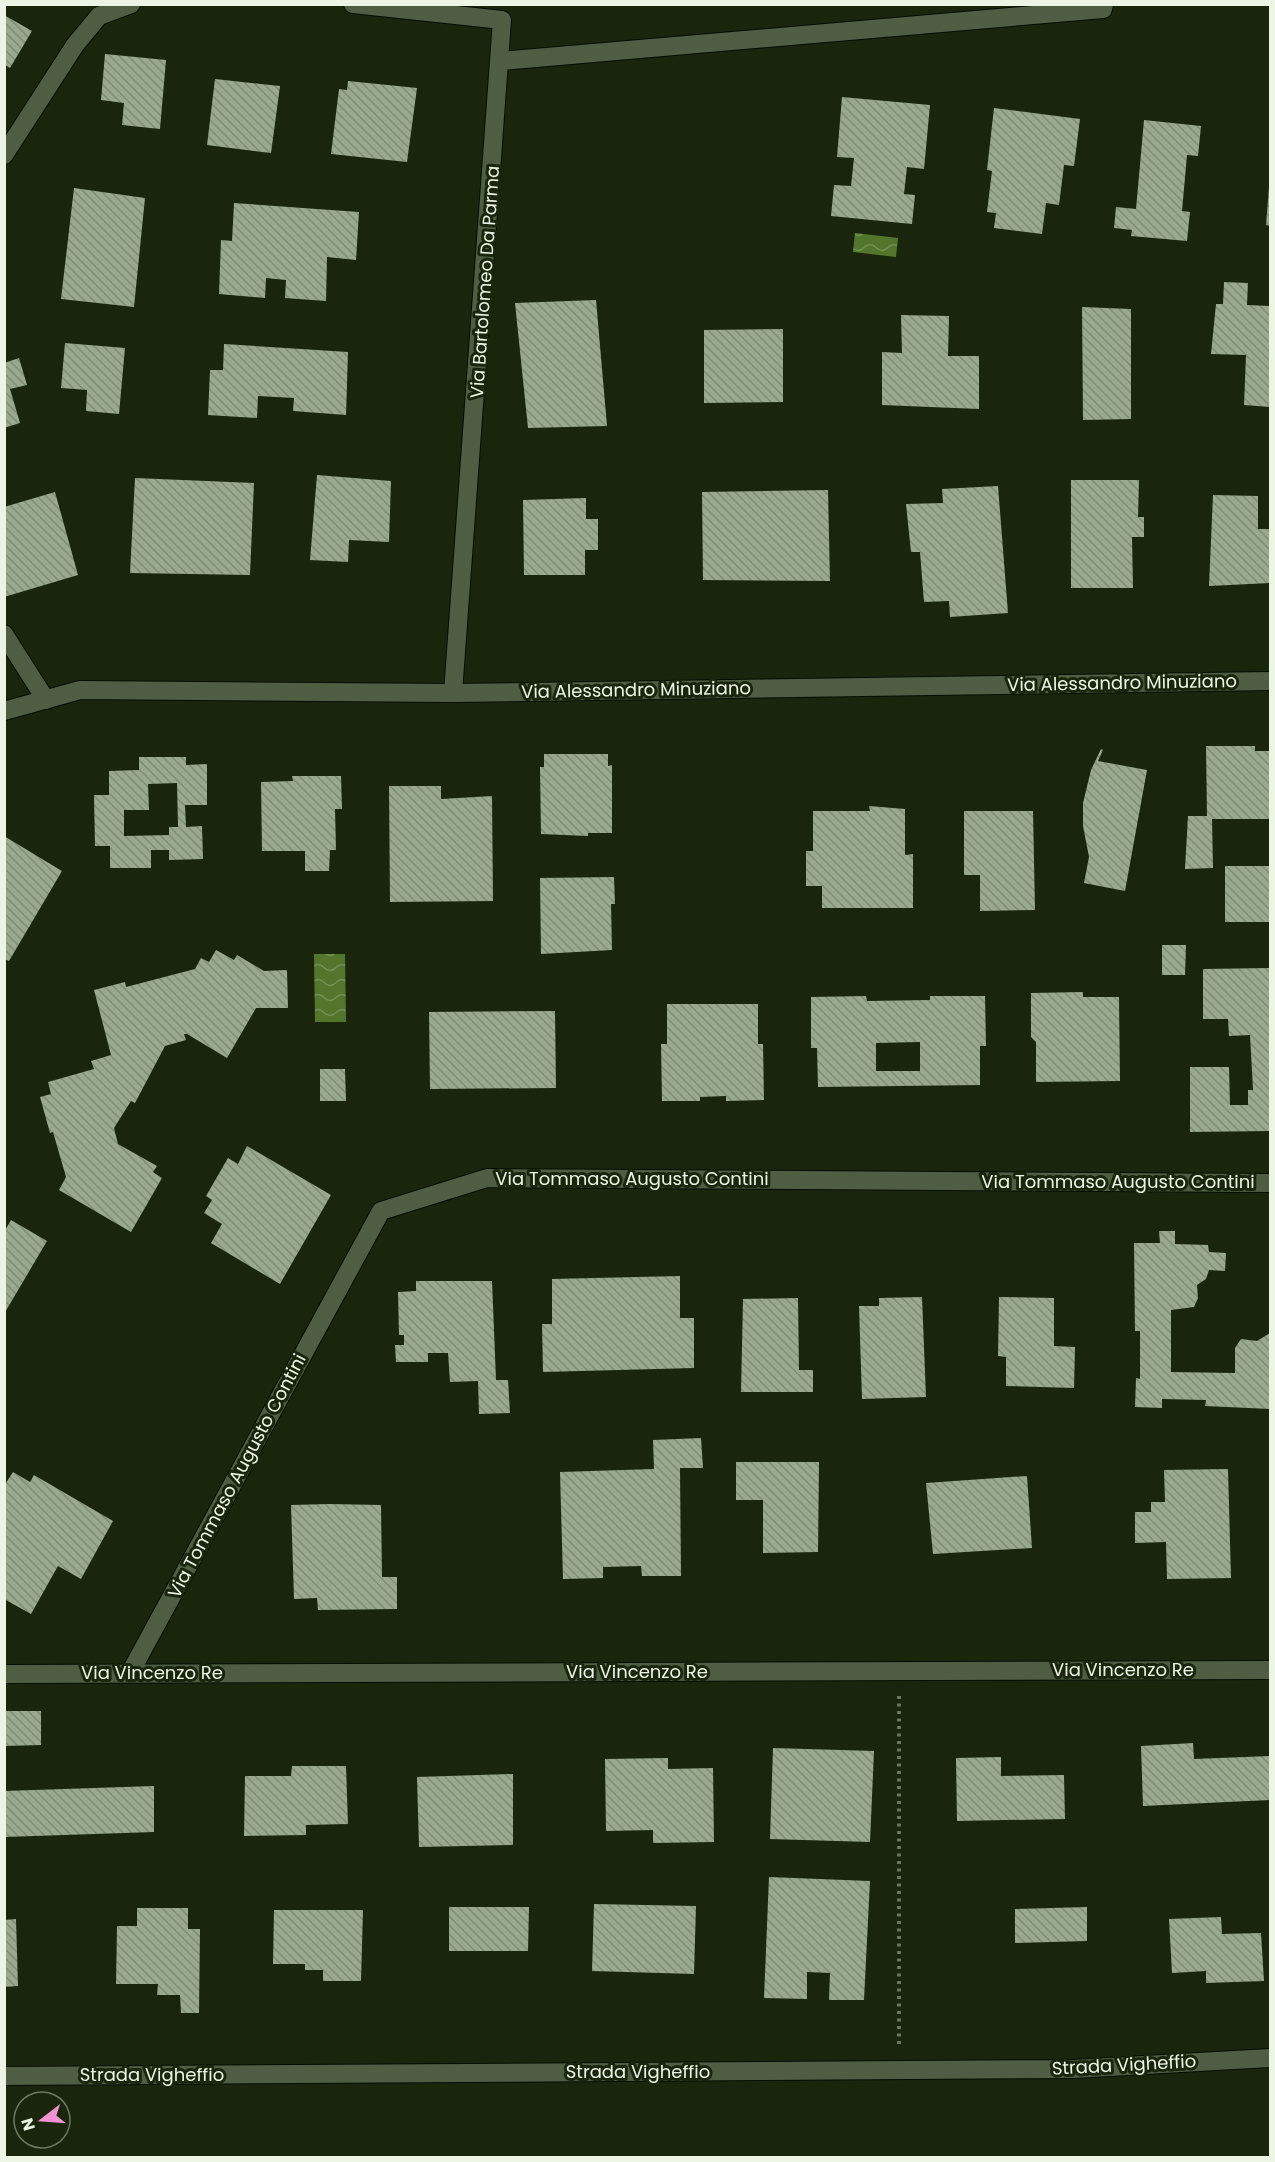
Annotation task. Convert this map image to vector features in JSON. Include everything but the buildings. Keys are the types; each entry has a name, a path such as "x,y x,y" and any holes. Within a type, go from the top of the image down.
{"street":[{"path":"4,155 75,45 99,16 131,4"},
{"name":"Via Bartolomeo Da Parma","path":"352,4 502,20 501,61 453,693"},
{"path":"501,61 1103,9 1104,4"},
{"path":"4,633 46,700"},
{"name":"Via Alessandro Minuziano","path":"4,711 80,690 453,693 1270,681"},
{"name":"Via Tommaso Augusto Contini","path":"130,1673 381,1211 487,1178 1270,1183"},
{"name":"Via Vincenzo Re","path":"4,1674 1270,1670"},
{"name":"Strada Vigheffio","path":"4,2076 1073,2069 1270,2058"}],"path":[{"path":"899,1671 899,2070"}],"water":[{"path":"855,233 898,238 896,257 853,252"},
{"path":"314,954 345,954 346,1022 315,1022"}]}
